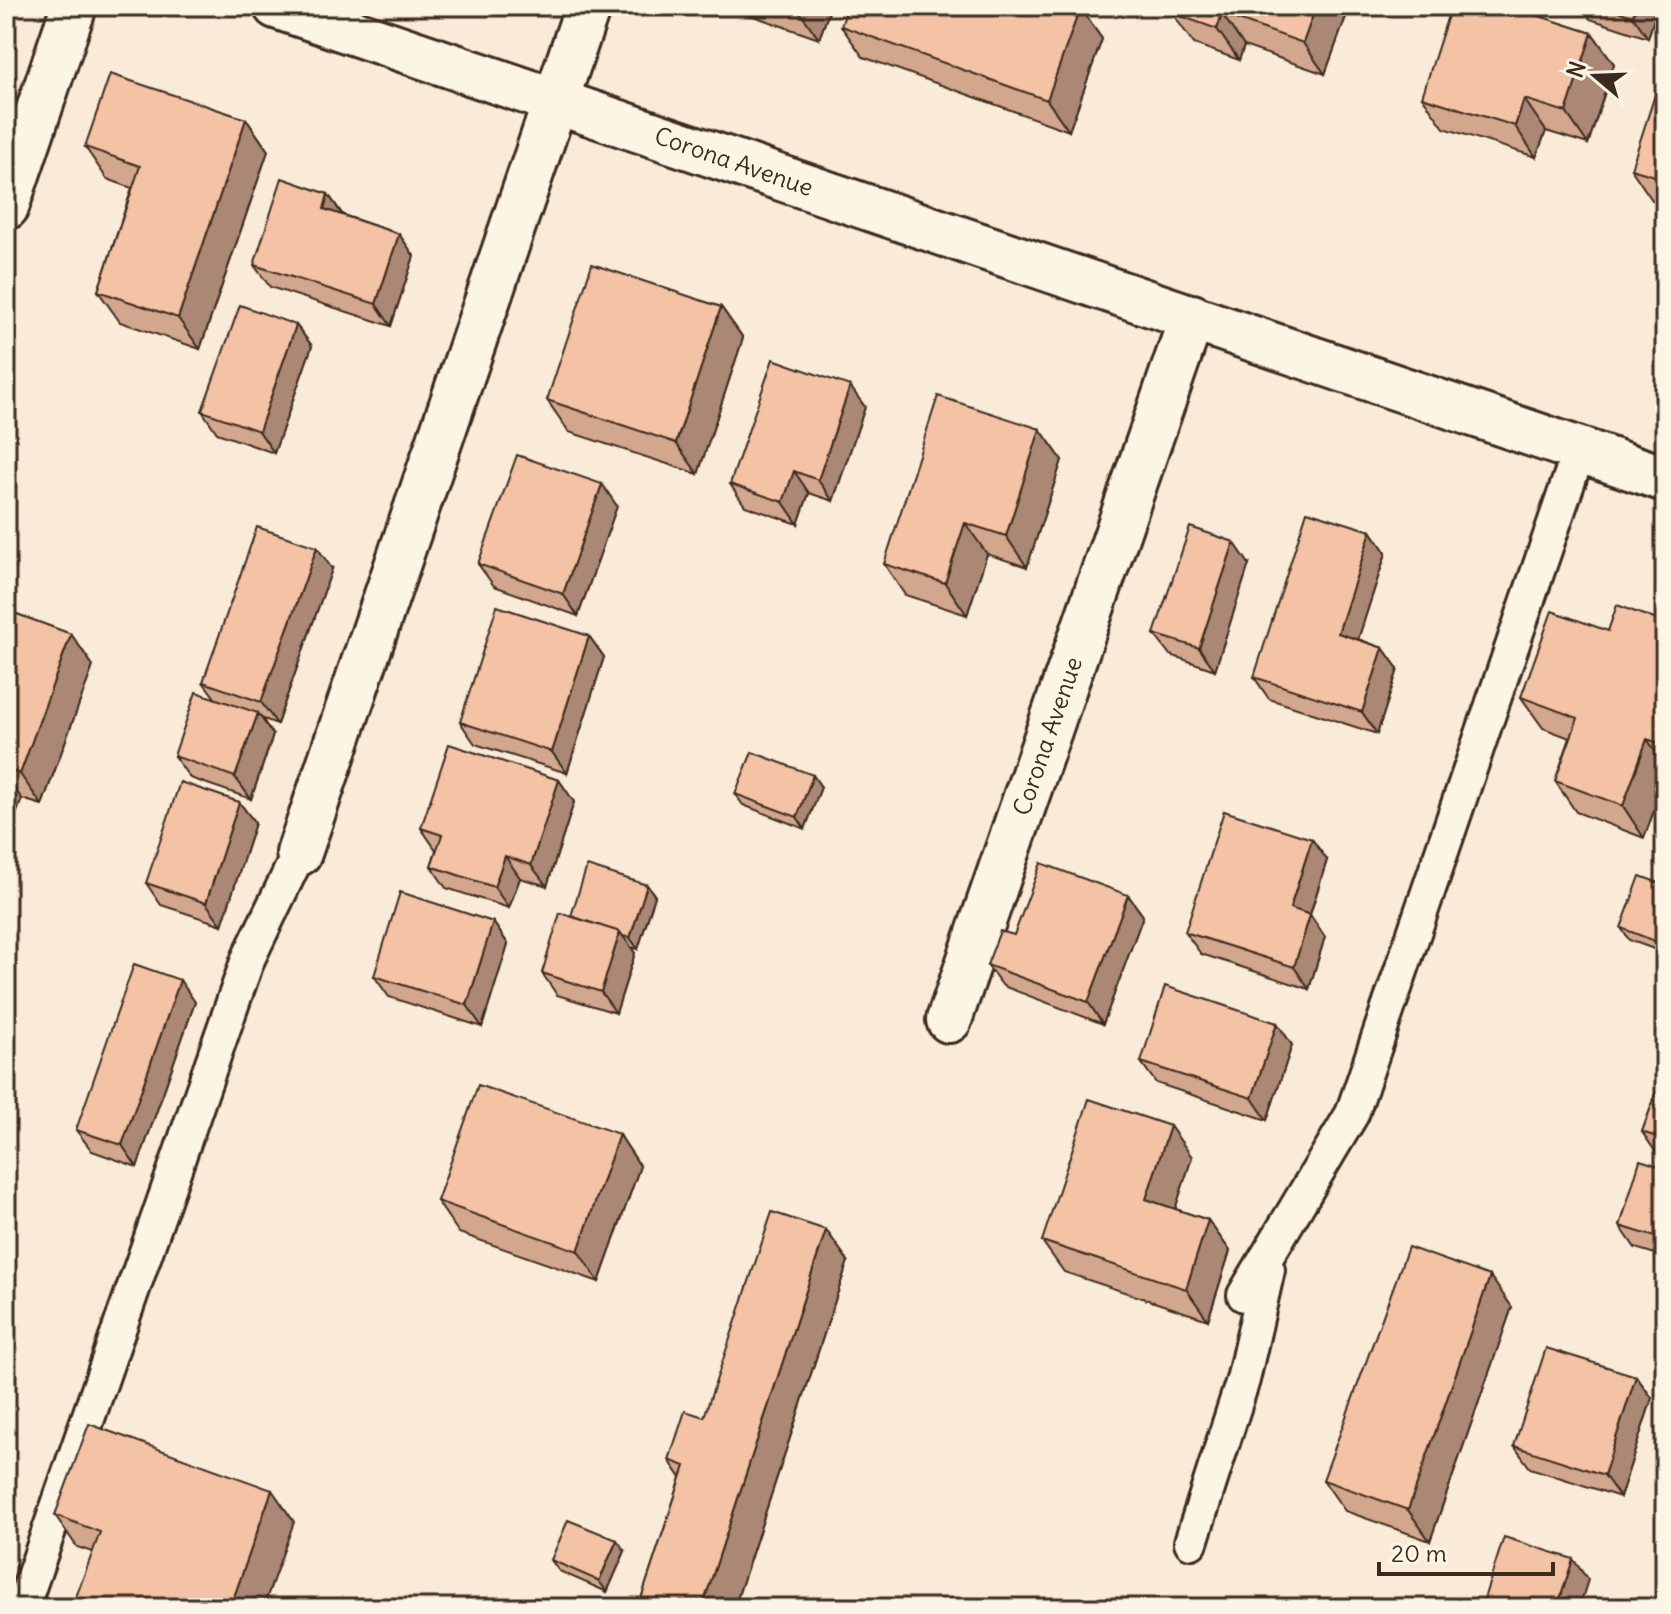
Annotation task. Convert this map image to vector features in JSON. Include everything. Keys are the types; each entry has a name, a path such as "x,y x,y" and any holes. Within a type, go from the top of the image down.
{"street":[{"path":"6,207 74,6"},
{"name":"Corona Avenue","path":"276,6 1665,479"},
{"path":"299,853 588,6"},
{"name":"Corona Avenue","path":"949,1020 1192,317"}],"lane":[{"path":"1244,1295 1352,1114 1580,448"},
{"path":"22,1608 248,959 299,853"},
{"path":"1191,1542 1243,1380 1273,1247"}],"building":[{"path":"848,6 1080,8 1047,100 841,26"},
{"path":"1175,6 1316,6 1303,43 1222,14 1217,29 1172,13"},
{"path":"1451,6 1508,6 1592,33 1566,112 1524,99 1515,126 1422,97"},
{"path":"1601,6 1636,6 1633,16"},
{"path":"1665,71 1665,179 1631,169"},
{"path":"110,74 246,119 178,318 98,291 140,166 85,147"},
{"path":"282,178 328,194 324,209 399,234 376,304 254,265"},
{"path":"592,264 721,307 676,443 547,400"},
{"path":"240,305 296,325 259,431 202,411"},
{"path":"773,359 850,386 818,480 794,471 783,502 730,484"},
{"path":"938,396 1040,429 1006,536 965,523 945,583 884,564"},
{"path":"517,455 602,484 563,594 478,564"},
{"path":"1307,511 1371,531 1338,633 1383,648 1362,712 1254,677"},
{"path":"257,527 317,547 261,702 203,682"},
{"path":"1190,527 1234,542 1199,648 1154,634"},
{"path":"1617,605 1665,623 1665,745 1647,739 1623,806 1555,781 1578,718 1521,697 1552,611 1608,631"},
{"path":"497,606 589,636 552,752 460,722"},
{"path":"6,610 71,634 20,774 6,769"},
{"path":"196,692 258,713 235,777 174,756"},
{"path":"449,744 559,780 531,865 505,856 494,887 431,866 442,835 421,828"},
{"path":"752,752 813,775 797,817 735,794"},
{"path":"180,782 239,802 206,903 146,883"},
{"path":"1224,811 1312,839 1290,908 1310,915 1294,967 1185,932"},
{"path":"1041,863 1128,895 1088,1002 987,965 1000,931 1014,935"},
{"path":"587,866 647,885 630,938 571,916"},
{"path":"1640,876 1665,885 1665,945 1621,928"},
{"path":"400,892 493,922 467,1005 374,976"},
{"path":"560,913 620,932 601,992 542,973"},
{"path":"134,964 180,980 122,1145 76,1130"},
{"path":"1165,986 1277,1023 1252,1098 1141,1062"},
{"path":"1665,1068 1665,1140 1642,1132"},
{"path":"478,1085 619,1134 578,1251 437,1201"},
{"path":"1089,1099 1170,1126 1146,1199 1208,1220 1186,1289 1042,1241"},
{"path":"1640,1160 1665,1168 1665,1240 1620,1226"},
{"path":"772,1212 826,1230 702,1608 638,1608 685,1466 669,1460 685,1411 704,1417"},
{"path":"1408,1247 1490,1276 1408,1510 1323,1480"},
{"path":"1546,1348 1636,1376 1604,1475 1514,1446"},
{"path":"89,1424 272,1490 230,1608 72,1608 100,1532 55,1515"},
{"path":"568,1520 617,1540 599,1581 551,1560"},
{"path":"1504,1537 1573,1559 1557,1608 1481,1608"}]}
